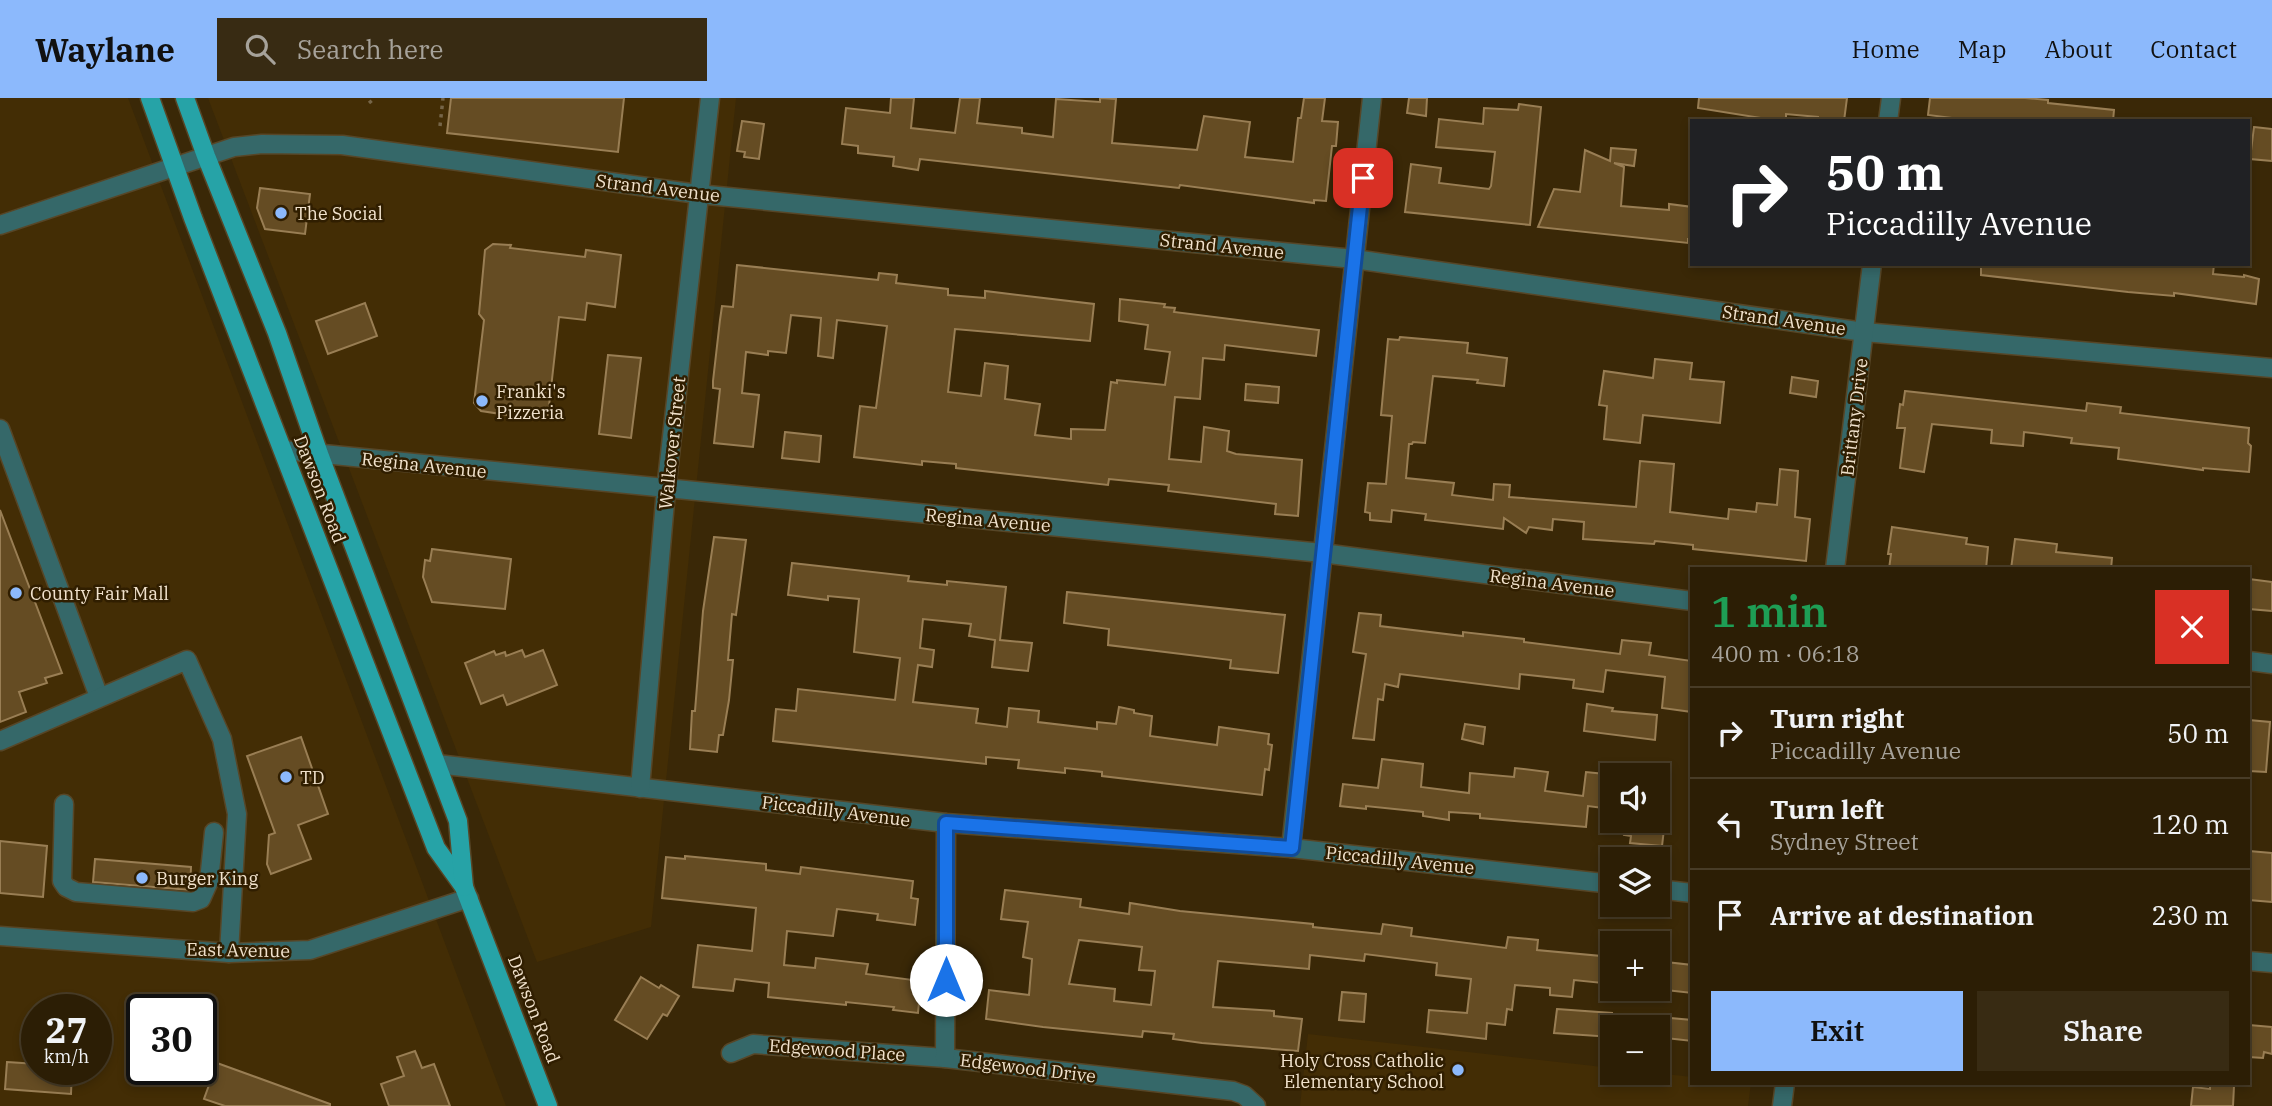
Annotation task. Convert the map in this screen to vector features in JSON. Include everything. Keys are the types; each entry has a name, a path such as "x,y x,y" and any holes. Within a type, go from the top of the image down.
{"main road":[{"name":"Dawson Road","path":"150,98 436,848 466,893 548,1106"},
{"name":"Dawson Road","path":"185,98 276,333 458,821 466,893"}],"street":[{"name":"Walkover Street","path":"640,788 666,489 710,98"},
{"path":"1292,848 1372,98"},
{"path":"1888,119 1891,98"},
{"name":"Strand Avenue","path":"0,225 234,147 262,144 342,145 698,194 1354,259 1864,332 2272,368"},
{"name":"Brittany Drive","path":"1835,567 1872,266"},
{"path":"0,429 99,698"},
{"name":"Regina Avenue","path":"283,450 1322,553 1690,601"},
{"path":"0,741 187,660 222,739 237,814 229,953"},
{"path":"2250,661 2272,664"},
{"name":"Piccadilly Avenue","path":"437,764 946,823 1292,848 1600,883"},
{"path":"64,804 62,881 65,887 76,892 193,902 201,899 208,881 214,832"},
{"name":"Edgewood Drive","path":"946,823 945,1058 1233,1091 1244,1095 1256,1106"},
{"path":"1670,891 1690,893"},
{"name":"East Avenue","path":"0,936 229,953 310,950 466,893"},
{"path":"2250,961 2272,963"},
{"name":"Edgewood Place","path":"731,1053 753,1044 945,1058"},
{"path":"1782,1106 1785,1085"}],"path":[{"path":"369,103 375,98"},
{"path":"440,126 443,98"}],"shaded area":[{"path":"0,98 128,98 506,1106 0,1106"},
{"path":"208,98 736,98 651,927 537,962"},
{"name":"Holy Cross Catholic Elementary School","path":"1308,1034 1600,1067 1600,1085 1670,1085 1670,1074 1690,1077 1690,1085 1751,1085 1748,1106 1300,1106"}],"building":[{"path":"451,98 624,98 618,152 447,133"},
{"path":"891,98 914,98 911,128 955,133 960,98 980,98 977,123 1022,128 1022,133 1053,137 1056,99 1100,102 1100,98 1116,99 1112,143 1197,150 1204,116 1250,122 1245,157 1293,162 1298,118 1301,118 1304,98 1325,98 1322,121 1338,122 1336,146 1332,146 1326,201 1314,200 1314,203 1180,185 1179,188 920,159 918,170 893,166 894,157 858,153 858,146 842,144 846,108 890,113"},
{"path":"1409,98 1427,98 1426,116 1407,113"},
{"path":"1699,98 1847,98 1844,119 1818,119 1786,114 1786,119 1767,119 1698,108"},
{"path":"1930,98 2025,98 2114,110 2113,119 1960,119 1928,115"},
{"path":"1519,104 1541,107 1530,225 1405,212 1411,164 1441,168 1439,183 1489,189 1491,186 1495,152 1436,147 1439,119 1483,124 1484,108 1518,110"},
{"path":"742,121 764,124 759,159 744,157 745,152 737,151"},
{"path":"2254,127 2272,129 2272,161 2250,159"},
{"path":"1611,148 1636,150 1634,166 1614,163 1624,167 1621,206 1669,210 1669,204 1690,207 1688,243 1538,227 1554,189 1580,192 1585,150 1610,161"},
{"path":"260,188 310,194 305,234 265,229 257,208"},
{"path":"493,244 585,257 586,250 621,255 615,307 587,303 585,320 559,317 548,415 509,410 508,415 481,411 474,403 484,320 479,314 485,250"},
{"path":"737,265 878,280 879,273 897,275 896,283 948,289 948,295 985,298 985,291 1094,304 1090,341 955,329 948,392 981,396 985,363 1008,366 1005,399 1040,404 1035,435 1071,439 1071,429 1105,430 1111,382 1117,383 1117,380 1165,385 1170,352 1145,349 1148,325 1119,321 1120,299 1165,304 1164,307 1175,308 1174,312 1319,330 1316,356 1225,345 1224,360 1203,358 1200,399 1175,397 1169,459 1201,462 1204,427 1229,431 1227,451 1302,460 1298,516 1275,514 1276,504 1168,491 1169,485 1109,479 1108,485 956,468 956,464 922,461 922,465 854,457 860,406 876,408 887,326 837,320 833,358 818,356 821,318 791,315 786,353 768,351 768,355 746,352 742,393 759,395 753,447 714,443 720,389 713,388 713,381 720,320 722,306 733,307"},
{"path":"1981,266 2214,266 2213,274 2244,275 2259,279 2256,304 2174,293 2174,296 2128,292 1981,275"},
{"path":"365,303 377,336 328,354 316,321"},
{"path":"1400,337 1468,343 1467,353 1507,358 1504,386 1477,383 1478,380 1433,376 1425,443 1409,444 1406,478 1454,483 1452,495 1493,500 1494,484 1510,485 1509,497 1636,507 1640,461 1674,464 1670,512 1728,519 1729,509 1756,512 1757,503 1777,505 1780,469 1798,471 1795,517 1810,519 1806,561 1693,549 1693,545 1655,541 1654,544 1583,539 1584,522 1553,519 1552,530 1529,527 1526,533 1504,518 1503,529 1425,520 1426,514 1392,510 1391,522 1370,520 1370,513 1365,512 1368,483 1386,484 1392,416 1381,415 1388,339 1399,340"},
{"path":"608,355 641,358 631,438 599,434"},
{"path":"1655,359 1692,363 1690,379 1724,382 1720,423 1643,415 1640,443 1604,439 1607,406 1599,405 1604,371 1653,378"},
{"path":"1792,377 1818,381 1816,397 1790,393"},
{"path":"1246,384 1279,387 1278,403 1245,400"},
{"path":"1905,391 2086,411 2087,403 2121,407 2120,413 2249,428 2249,472 2203,470 2118,459 2119,448 2071,443 2072,438 2024,432 2023,446 1991,443 1992,430 1932,424 1924,472 1900,468 1905,428 1897,428 1900,404 1903,405"},
{"path":"785,432 821,436 819,462 782,458"},
{"name":"County Fair Mall","path":"0,510 62,673 45,678 47,683 19,692 26,712 0,722"},
{"path":"1892,527 1967,538 1966,544 1988,547 1986,567 1889,567 1891,554 1888,554"},
{"path":"714,537 746,540 736,615 732,614 728,660 733,660 729,700 717,752 690,749 703,611"},
{"path":"2015,539 2057,544 2056,552 2112,558 2111,567 2011,567"},
{"path":"432,549 511,559 505,609 432,602 423,577 425,560 430,561"},
{"path":"792,563 909,576 908,581 947,585 947,581 1006,587 1000,640 1032,643 1028,671 992,667 995,640 969,636 971,624 923,619 920,648 934,650 932,667 918,665 913,702 978,709 976,723 1007,727 1009,708 1039,711 1038,722 1097,729 1097,722 1116,724 1119,707 1152,716 1150,736 1217,745 1219,727 1269,734 1268,744 1272,745 1269,770 1265,769 1262,795 1102,776 1102,772 1065,768 1065,773 1018,768 1019,760 986,757 986,764 773,741 776,709 796,711 798,689 895,700 900,658 854,652 859,599 828,596 828,600 788,595"},
{"path":"2250,579 2272,582 2272,611 2250,609"},
{"path":"1067,592 1285,615 1278,673 1230,668 1231,660 1108,645 1109,629 1064,623"},
{"path":"1359,613 1381,615 1380,626 1463,636 1463,632 1524,639 1524,642 1620,654 1622,640 1651,643 1649,655 1690,661 1690,712 1662,708 1665,677 1606,670 1603,692 1573,688 1574,680 1520,674 1519,689 1400,674 1398,687 1385,684 1383,700 1378,699 1374,740 1353,738 1366,654 1353,652"},
{"path":"522,650 525,657 543,650 557,685 507,705 503,695 481,704 465,663 494,651 496,655 505,652 506,656"},
{"path":"1587,704 1613,708 1612,711 1657,715 1655,740 1584,731"},
{"path":"2250,720 2270,722 2266,772 2250,771"},
{"path":"1465,724 1485,727 1483,744 1462,739"},
{"path":"301,737 328,814 298,825 311,859 271,874 267,864 269,835 275,833 247,756"},
{"path":"1382,759 1423,764 1421,787 1469,793 1470,773 1514,777 1515,768 1548,772 1545,791 1583,796 1586,772 1600,773 1600,808 1588,806 1586,827 1480,818 1480,814 1449,812 1449,820 1423,816 1423,812 1340,806 1343,784 1378,788"},
{"path":"1664,833 1662,846 1630,843 1631,836 1624,835"},
{"path":"0,841 47,846 43,897 0,893"},
{"path":"2250,851 2272,853 2272,902 2250,900"},
{"path":"685,856 766,864 766,870 800,874 801,867 913,881 911,898 918,899 915,925 877,920 878,914 837,909 833,936 787,931 784,965 815,968 816,958 868,964 866,974 921,981 918,1013 893,1010 894,1007 768,997 769,983 735,979 733,991 693,987 698,945 752,951 756,908 662,898 666,857 685,859"},
{"name":"Burger King","path":"95,859 191,867 190,890 93,882"},
{"path":"1005,890 1081,899 1080,907 1129,914 1130,903 1381,934 1383,924 1412,928 1411,936 1506,948 1508,937 1538,940 1537,950 1600,956 1600,983 1574,980 1572,997 1550,995 1550,988 1515,985 1512,1010 1507,1009 1505,1025 1487,1023 1486,1039 1427,1032 1429,1010 1467,1013 1471,979 1436,975 1437,963 1365,954 1364,961 1310,955 1309,969 1218,961 1213,1007 1274,1011 1274,1016 1302,1019 1298,1051 1202,1043 1173,1039 1174,1034 1143,1031 1142,1037 986,1019 989,990 1029,995 1032,959 1023,957 1028,922 1001,919","holes":["1079,940 1142,947 1139,970 1155,971 1151,1005 1114,1001 1115,989 1069,984"]},
{"path":"1670,962 1690,965 1690,993 1670,990"},
{"path":"641,977 679,996 667,1016 663,1014 647,1039 615,1020"},
{"path":"1342,992 1366,994 1364,1022 1339,1020"},
{"path":"1557,1009 1612,1013 1600,1015 1600,1036 1554,1033"},
{"path":"1670,1018 1690,1020 1690,1041 1670,1038"},
{"path":"2250,1025 2272,1027 2272,1054 2264,1052 2263,1058 2250,1057"},
{"path":"415,1051 422,1068 434,1064 450,1106 389,1106 381,1084 404,1076 397,1057"},
{"path":"7,1062 21,1063 21,1085 71,1085 71,1094 5,1089"},
{"path":"217,1063 330,1106 225,1106 204,1099 209,1085 217,1085"},
{"path":"2210,1085 2234,1086 2233,1106 2191,1106 2193,1087 2210,1089"}],"place":[{"name":"The Social","path":"281,213"},
{"name":"Franki's Pizzeria","path":"482,401"},
{"name":"County Fair Mall","path":"16,593"},
{"name":"TD","path":"286,777"},
{"name":"Burger King","path":"142,878"},
{"name":"Holy Cross Catholic Elementary School","path":"1458,1070"}],"route":[{"path":"946,980 946,823 1292,848 1363,178"}]}
